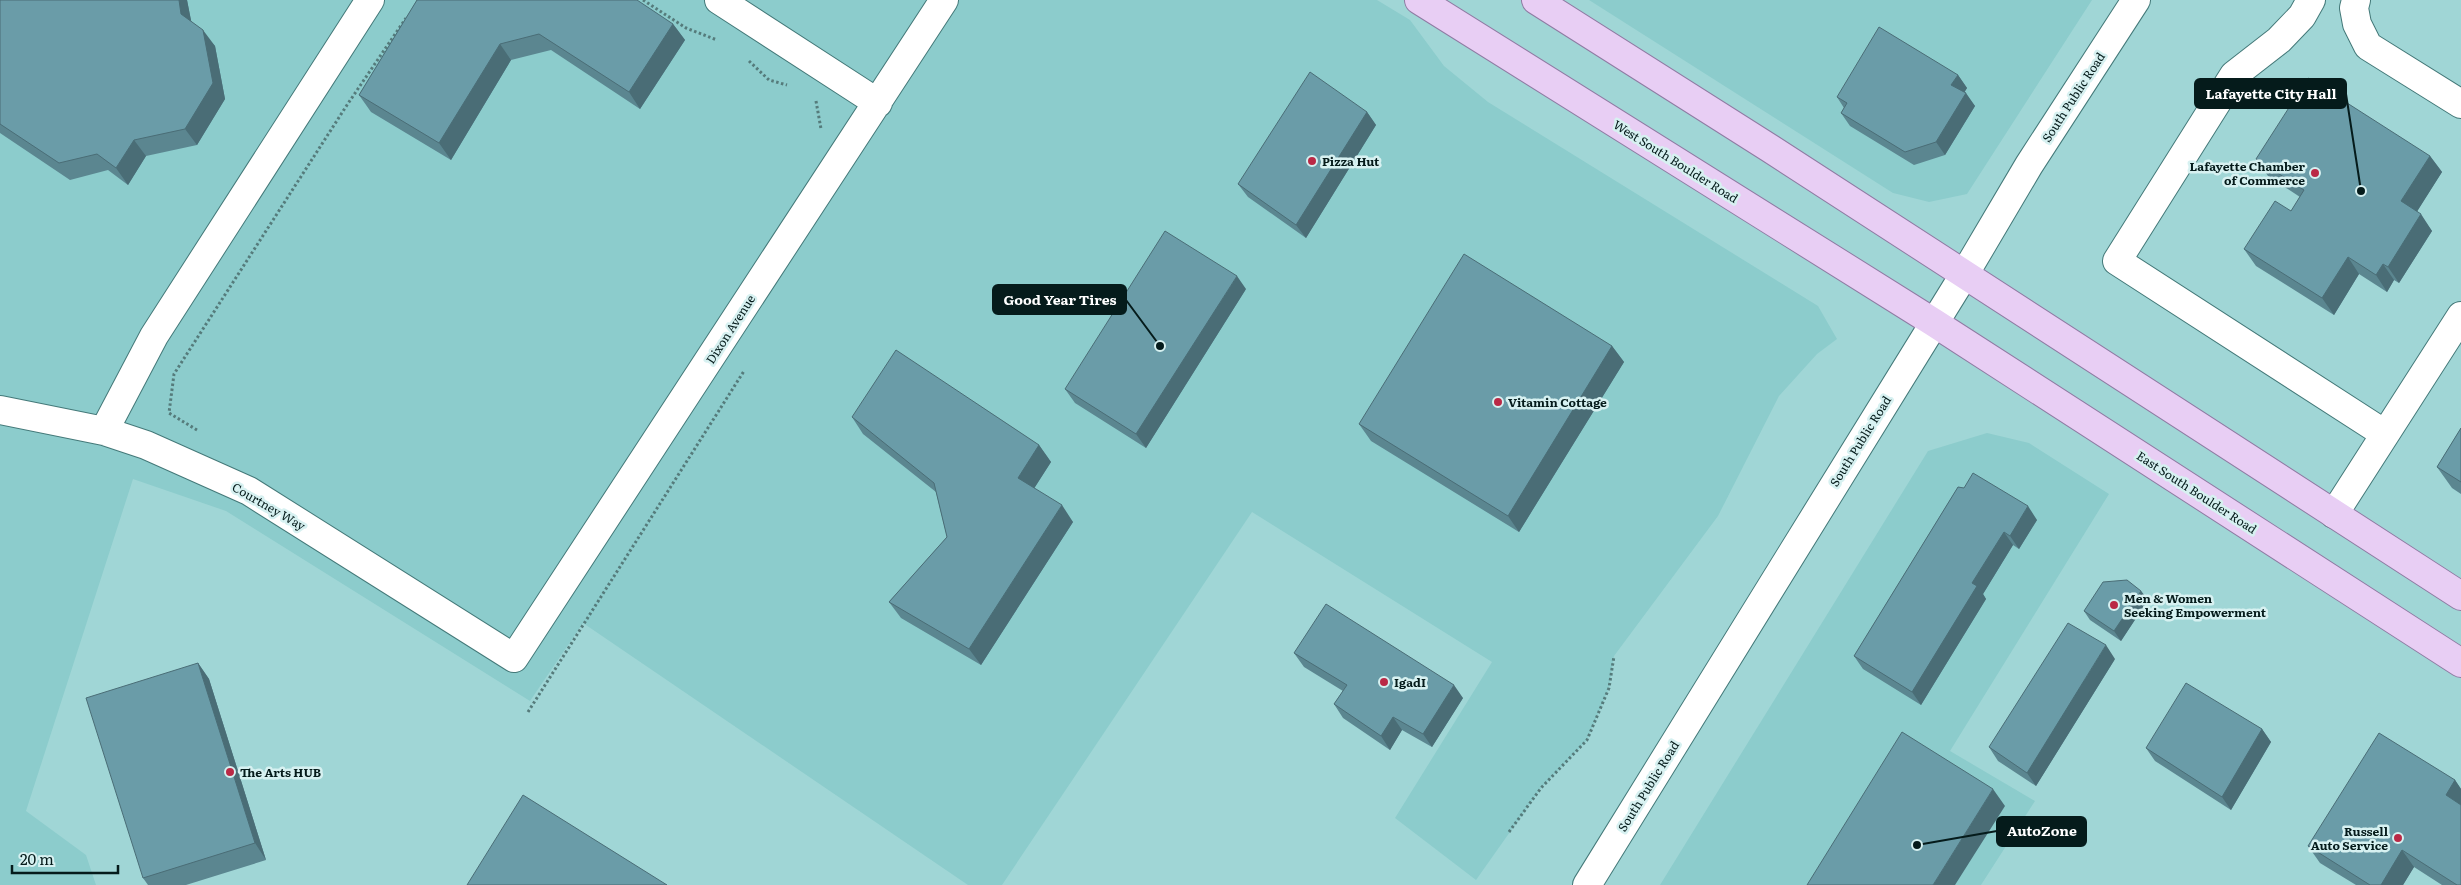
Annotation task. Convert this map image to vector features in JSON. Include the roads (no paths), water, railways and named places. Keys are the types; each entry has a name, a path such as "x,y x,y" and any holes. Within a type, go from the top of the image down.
{"main road":[{"name":"West South Boulder Road","path":"1419,0 1934,322"},
{"path":"1536,0 1771,149 2461,596"},
{"name":"East South Boulder Road","path":"1934,322 2461,663"}],"street":[{"path":"104,431 154,336 370,0"},
{"path":"719,0 878,104"},
{"name":"Dixon Avenue","path":"514,658 878,104 944,0"},
{"name":"South Public Road","path":"1587,885 1964,275 2029,165 2136,0"},
{"path":"2311,0 2302,16 2279,40 2234,76 2117,261 2385,434"},
{"path":"2356,0 2354,8 2358,24 2368,46 2461,104"},
{"path":"2334,514 2461,316"},
{"name":"Courtney Way","path":"0,410 104,431 146,444 249,491 514,658"}],"place":[{"name":"Pizza Hut","path":"1312,161"},
{"name":"Lafayette Chamber of Commerce","path":"2315,173"},
{"name":"Lafayette City Hall","path":"2361,191"},
{"name":"Good Year Tires","path":"1160,346"},
{"name":"Vitamin Cottage","path":"1498,402"},
{"name":"Men & Women Seeking Empowerment","path":"2114,605"},
{"name":"IgadI","path":"1384,682"},
{"name":"The Arts HUB","path":"230,772"},
{"name":"Russell Auto Service","path":"2398,838"},
{"name":"AutoZone","path":"1917,845"}]}
